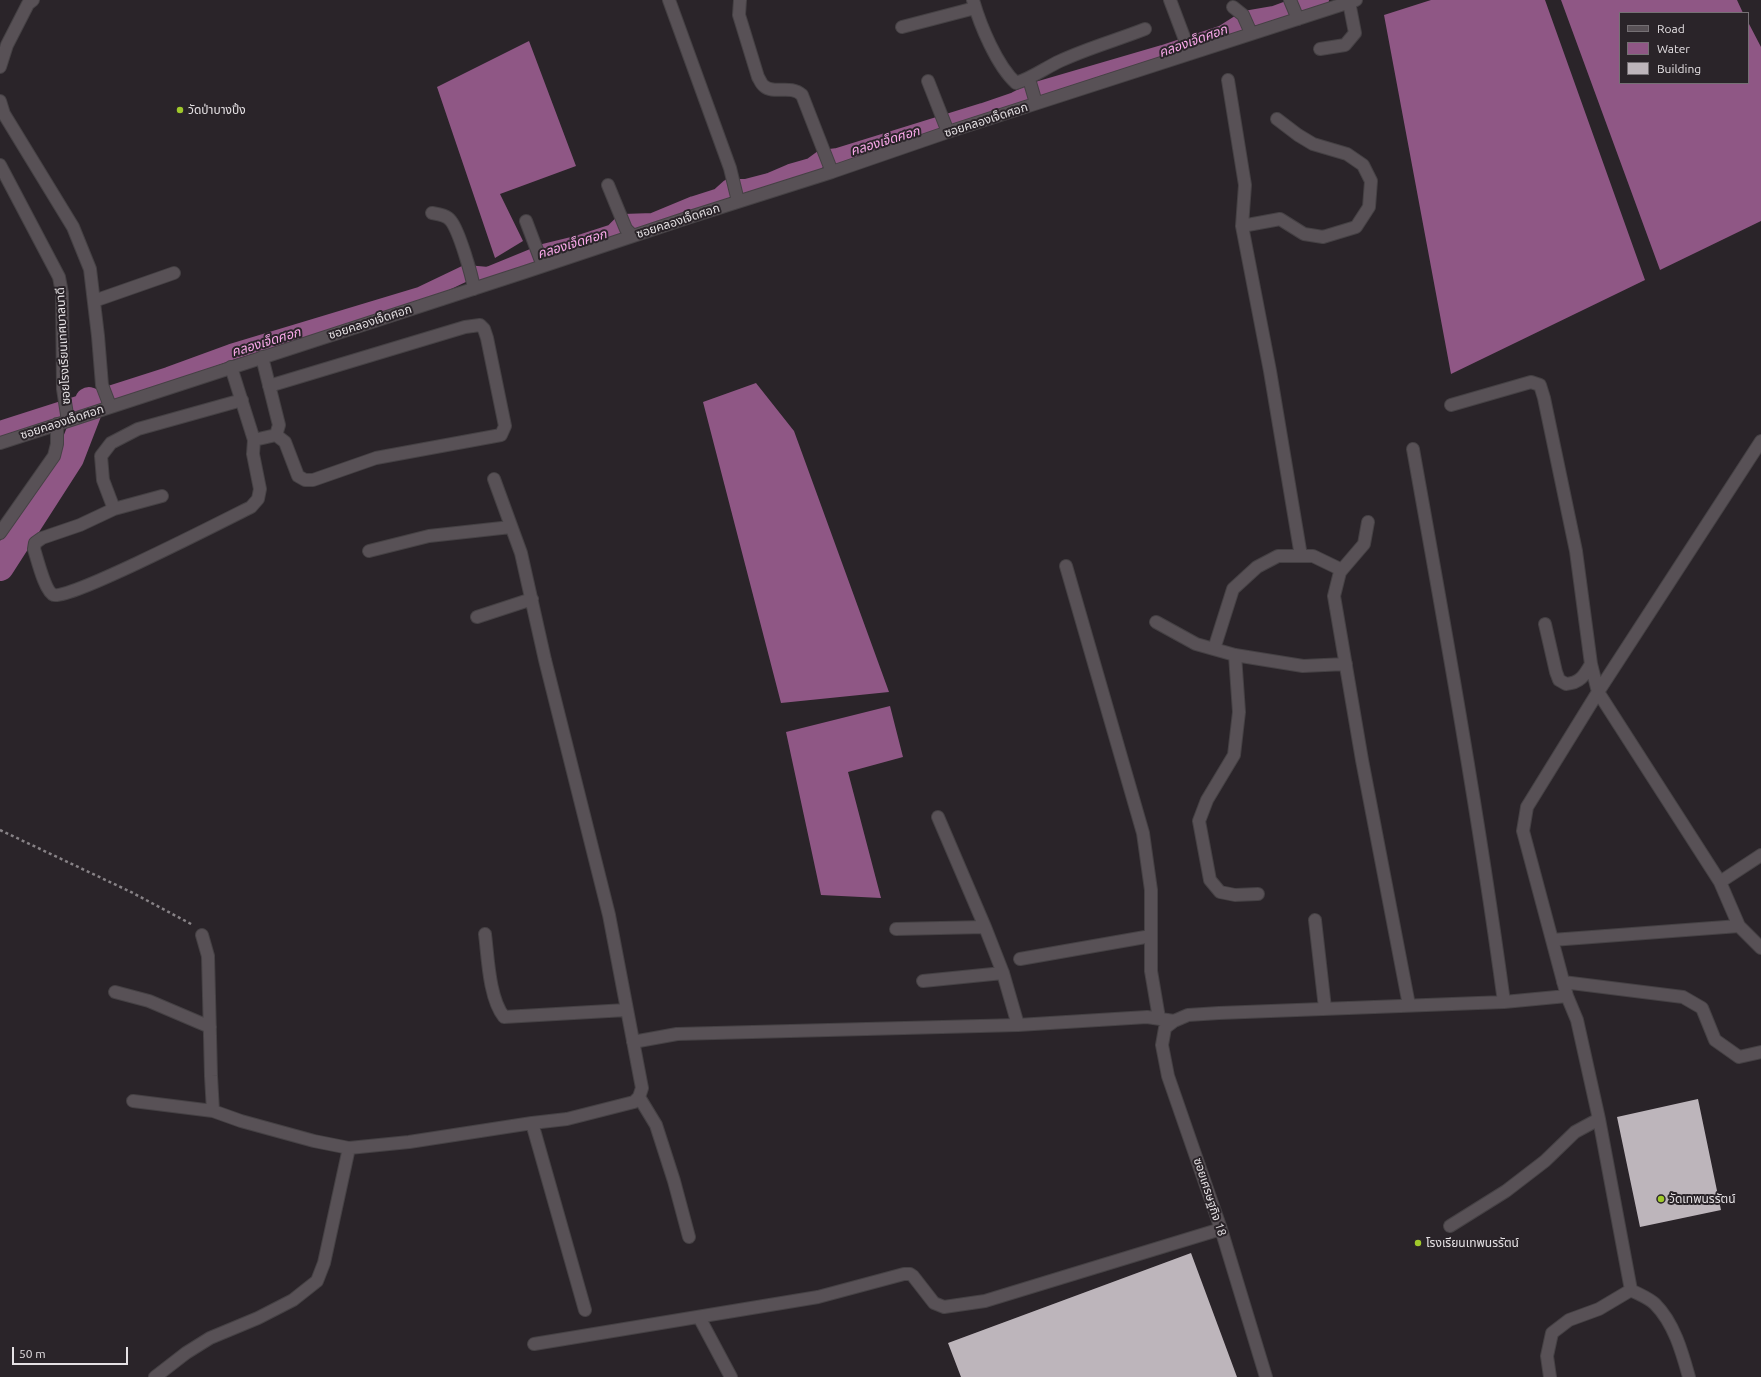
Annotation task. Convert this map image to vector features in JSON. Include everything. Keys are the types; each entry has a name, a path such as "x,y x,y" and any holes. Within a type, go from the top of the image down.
{"street":[{"path":"0,67 7,44 28,4 33,0"},
{"path":"668,0 730,168 737,197"},
{"path":"740,0 739,16 758,77 764,86 771,90 790,89 802,94 830,167"},
{"path":"1170,0 1190,53"},
{"path":"1320,50 1345,45 1355,32 1352,1"},
{"name":"ซอยคลองเจ็ดศอก","path":"0,443 109,404 262,357 629,232 830,167 948,132 1036,101 1190,53 1248,25 1294,10 1352,1"},
{"path":"902,27 974,4 998,59 1007,75 1016,83 1030,81 1040,71 1061,60 1145,29"},
{"path":"1233,7 1248,25"},
{"path":"1228,80 1245,185 1242,226 1270,370 1301,556"},
{"path":"928,81 948,132"},
{"path":"1030,81 1036,101"},
{"path":"0,101 4,114 73,227 90,269 102,385 109,404"},
{"path":"1242,226 1280,219 1304,234 1323,237 1356,227 1368,207 1371,181 1363,165 1347,154 1313,144 1277,119"},
{"name":"ซอยโรงเรียนเทศบาลนาดี","path":"0,165 59,277 62,293 64,420 54,456 0,533"},
{"path":"608,185 615,205 629,232"},
{"path":"432,213 442,215 451,220 473,284"},
{"path":"526,221 542,262"},
{"path":"94,301 174,273"},
{"path":"269,386 477,324 483,326 487,338 505,426 501,435 376,458 313,480 305,480 298,476 285,442 276,435"},
{"path":"262,357 279,425 276,435"},
{"path":"162,496 114,509 80,525 42,538 35,543 34,549 48,591 54,596 61,596 99,582 251,507 258,499 260,489 253,454 254,440 231,367"},
{"path":"1451,405 1531,382 1540,385 1576,551 1591,664 1598,692 1720,882 1739,926 1761,948"},
{"path":"114,509 103,480 101,456 111,443 138,429 242,400"},
{"path":"254,440 276,435"},
{"path":"1631,1290 1599,1119 1577,1020 1563,982 1523,830 1524,819 1527,807 1598,692 1761,441"},
{"path":"1413,449 1449,651 1490,897 1504,1002"},
{"path":"133,1101 213,1111 241,1121 314,1141 349,1148 409,1142 567,1119 634,1102 639,1098 642,1088 608,915 545,660 521,553 494,479"},
{"path":"1368,522 1364,544 1342,570 1334,596 1409,1005"},
{"path":"369,551 429,536 512,527"},
{"path":"1214,649 1233,589 1256,566 1278,556 1313,556 1342,570"},
{"path":"1066,566 1143,833 1151,890 1150,971 1159,1018"},
{"path":"477,617 532,599"},
{"path":"1156,622 1196,644 1235,655 1303,666 1346,664"},
{"path":"1545,624 1559,680 1566,684 1574,684 1582,679 1591,664"},
{"path":"1235,655 1239,712 1234,755 1207,800 1199,820 1210,880 1220,892 1235,895 1258,894"},
{"path":"938,817 986,927 1003,973 1018,1025"},
{"path":"1720,882 1761,854"},
{"path":"1315,920 1325,1008"},
{"path":"1552,940 1739,926"},
{"path":"896,929 986,927"},
{"path":"485,934 493,990 504,1017 626,1010"},
{"path":"202,935 208,956 213,1111"},
{"path":"1020,959 1151,936"},
{"path":"923,981 1003,973"},
{"path":"1563,982 1683,997 1702,1008 1715,1040 1738,1057 1761,1052"},
{"path":"115,992 149,1001 210,1027"},
{"path":"633,1042 677,1034 1018,1025 1147,1017 1174,1021 1188,1015 1219,1012 1504,1002 1567,996"},
{"name":"ซอยเศรษฐกิจ 18","path":"1174,1021 1165,1028 1162,1045 1168,1076 1221,1229 1266,1377"},
{"path":"639,1098 656,1125 674,1181 689,1237"},
{"path":"1450,1226 1506,1191 1545,1161 1575,1132 1599,1119"},
{"path":"532,1123 585,1310"},
{"path":"155,1377 186,1353 210,1338 258,1318 293,1300 317,1281 324,1263 349,1148"},
{"path":"534,1344 818,1297 904,1274 910,1274 913,1276 934,1303 939,1306 944,1307 985,1301 1221,1229"},
{"path":"1550,1377 1547,1356 1552,1333 1569,1320 1598,1309 1631,1290"},
{"path":"1631,1290 1655,1303 1669,1322 1682,1351 1689,1377"},
{"path":"704,1316 731,1377"}],"path":[{"path":"0,830 192,923 202,935"}],"water":[{"path":"1431,0 1545,0 1645,280 1451,374 1384,15"},
{"path":"1561,0 1737,0 1743,12 1619,12 1619,84 1749,84 1749,24 1761,47 1761,221 1660,270"},
{"path":"529,41 576,166 500,194 523,241 495,258 437,87"},
{"path":"756,383 794,431 889,692 781,703 703,402"},
{"path":"890,706 903,757 848,772 881,898 821,895 786,732"}],"building":[{"path":"1698,1099 1721,1210 1640,1227 1617,1117"},
{"path":"1191,1253 1237,1377 961,1377 948,1343"}],"waterway":[{"name":"คลองเจ็ดศอก","path":"0,429 168,375 231,352 420,295 466,273 488,275 539,253 576,244 613,232 623,222 653,221 694,204 719,196 729,187 746,187 769,181 790,172 811,166 822,158 838,156 983,111 1015,100 1033,91 1163,53 1223,33 1245,19 1274,14 1293,7 1321,0"},
{"path":"0,567 70,458 87,414 89,401"}],"place":[{"name":"วัดป่าบางปิ้ง","path":"180,110"},
{"name":"วัดเทพนรรัตน์","path":"1661,1199"},
{"name":"โรงเรียนเทพนรรัตน์","path":"1418,1243"}]}
